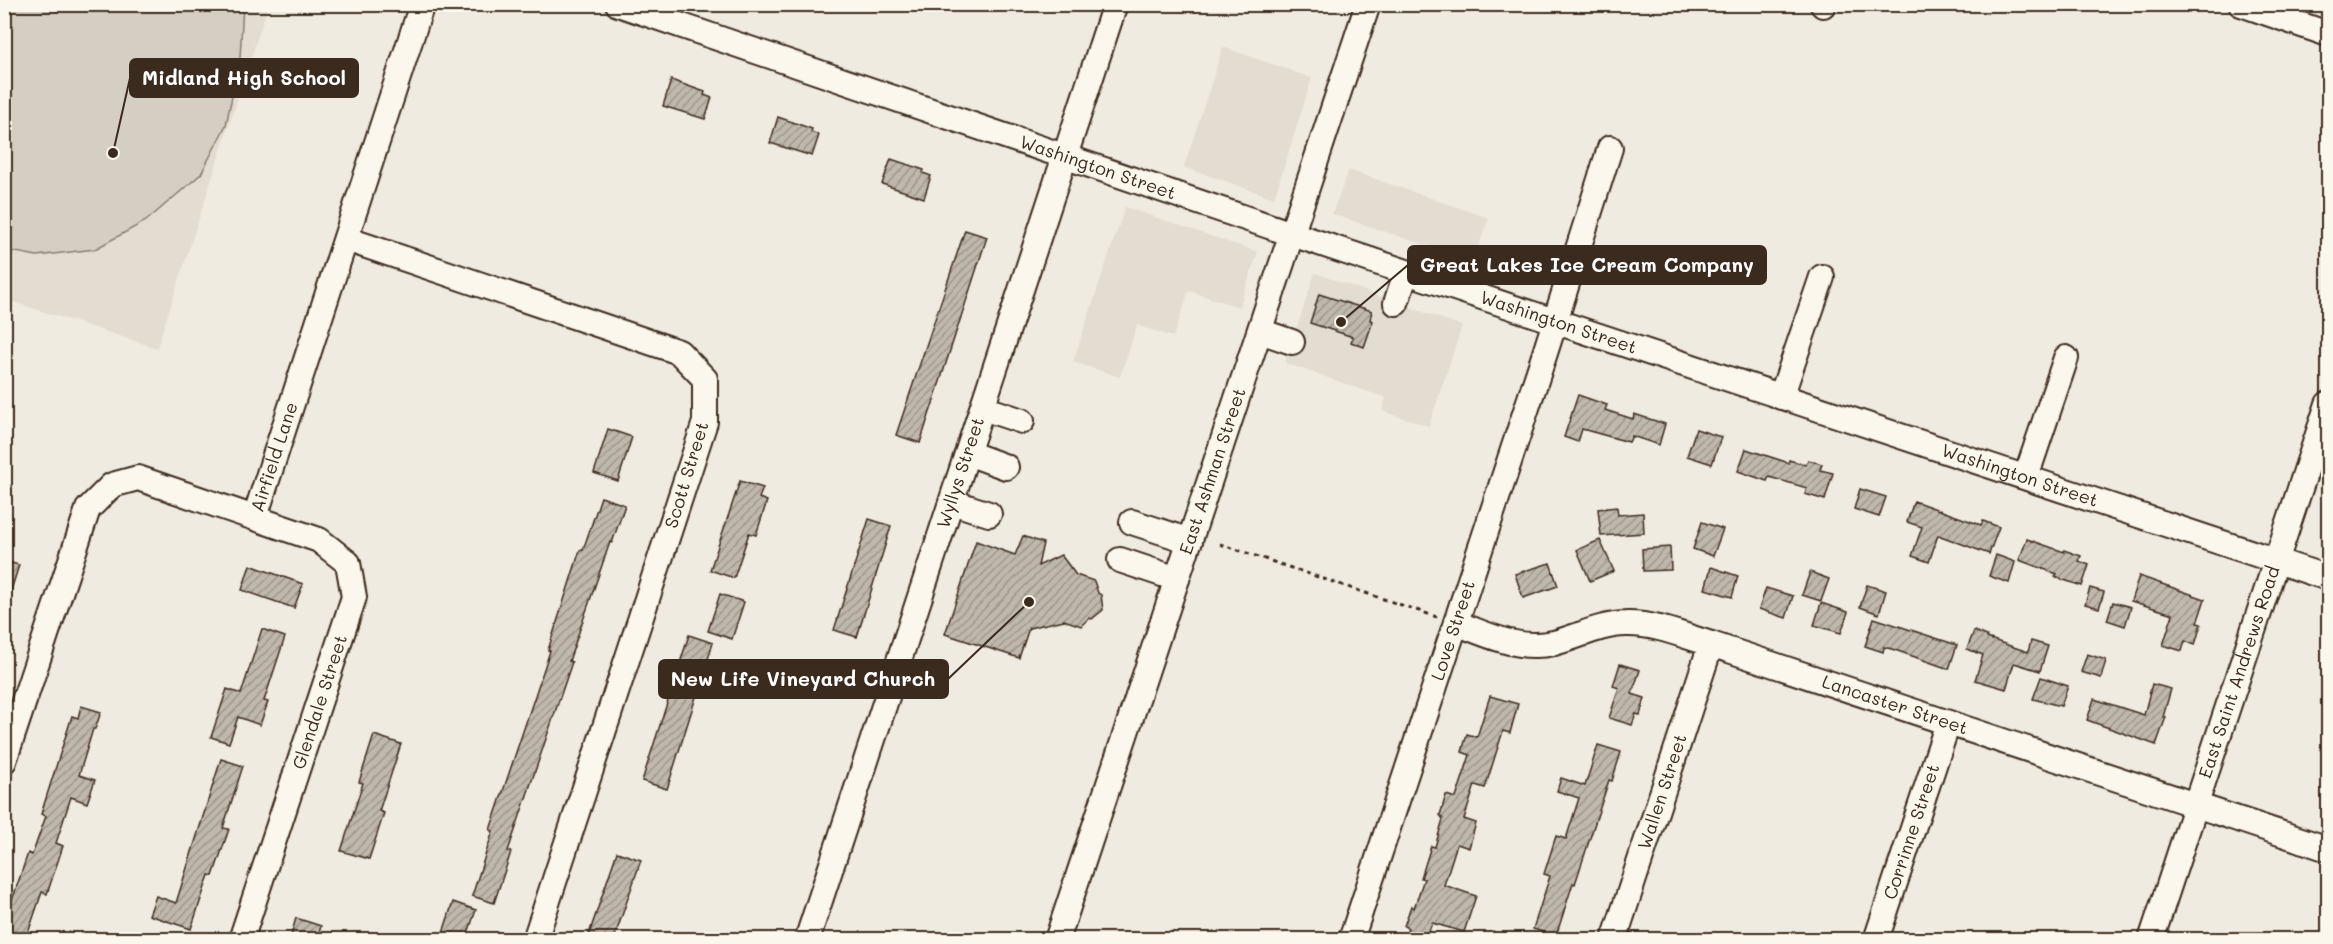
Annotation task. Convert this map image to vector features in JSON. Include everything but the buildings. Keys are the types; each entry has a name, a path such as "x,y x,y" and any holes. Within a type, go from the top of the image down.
{"street":[{"name":"Airfield Lane","path":"4,761 88,509 112,485 138,478 255,517 422,4"},
{"name":"Washington Street","path":"618,4 1406,273 2328,578"},
{"name":"Wyllys Street","path":"807,939 1115,4"},
{"name":"East Ashman Street","path":"1057,939 1368,4"},
{"path":"2248,6 2328,34"},
{"name":"Love Street","path":"1351,939 1555,322 1610,148"},
{"name":"Scott Street","path":"346,239 679,352 705,379 705,422 536,939"},
{"path":"1396,303 1406,273"},
{"path":"1781,397 1822,277"},
{"path":"1260,331 1292,342"},
{"path":"2026,477 2066,358"},
{"name":"East Saint Andrews Road","path":"2151,939 2328,404"},
{"path":"983,408 1022,421"},
{"path":"968,453 1006,467"},
{"path":"952,502 989,514"},
{"name":"Glendale Street","path":"241,939 354,597 348,563 319,540 255,517"},
{"path":"1132,522 1190,541"},
{"path":"1120,560 1177,579"},
{"name":"Lancaster Street","path":"1456,623 1517,645 1554,643 1606,626 1646,625 1711,644 2328,849"},
{"name":"Wallen Street","path":"1614,939 1711,644"},
{"name":"Corrinne Street","path":"1876,939 1948,723"}],"path":[{"path":"1220,544 1456,623"}],"shaded area":[{"path":"4,5 243,5 240,58 226,125 201,174 146,221 95,249 37,256 5,250"},
{"path":"5,5 268,5 157,348 10,301 5,316"},
{"path":"1223,47 1312,78 1274,198 1184,167"},
{"path":"1349,170 1489,218 1473,261 1332,214"},
{"path":"1125,207 1258,252 1239,307 1189,291 1173,337 1137,325 1120,377 1073,362"},
{"path":"1315,273 1462,326 1429,426 1382,411 1386,398 1285,363"}],"place":[{"name":"Midland High School","path":"113,153"},
{"name":"Great Lakes Ice Cream Company","path":"1341,322"},
{"name":"New Life Vineyard Church","path":"1029,602"}]}
